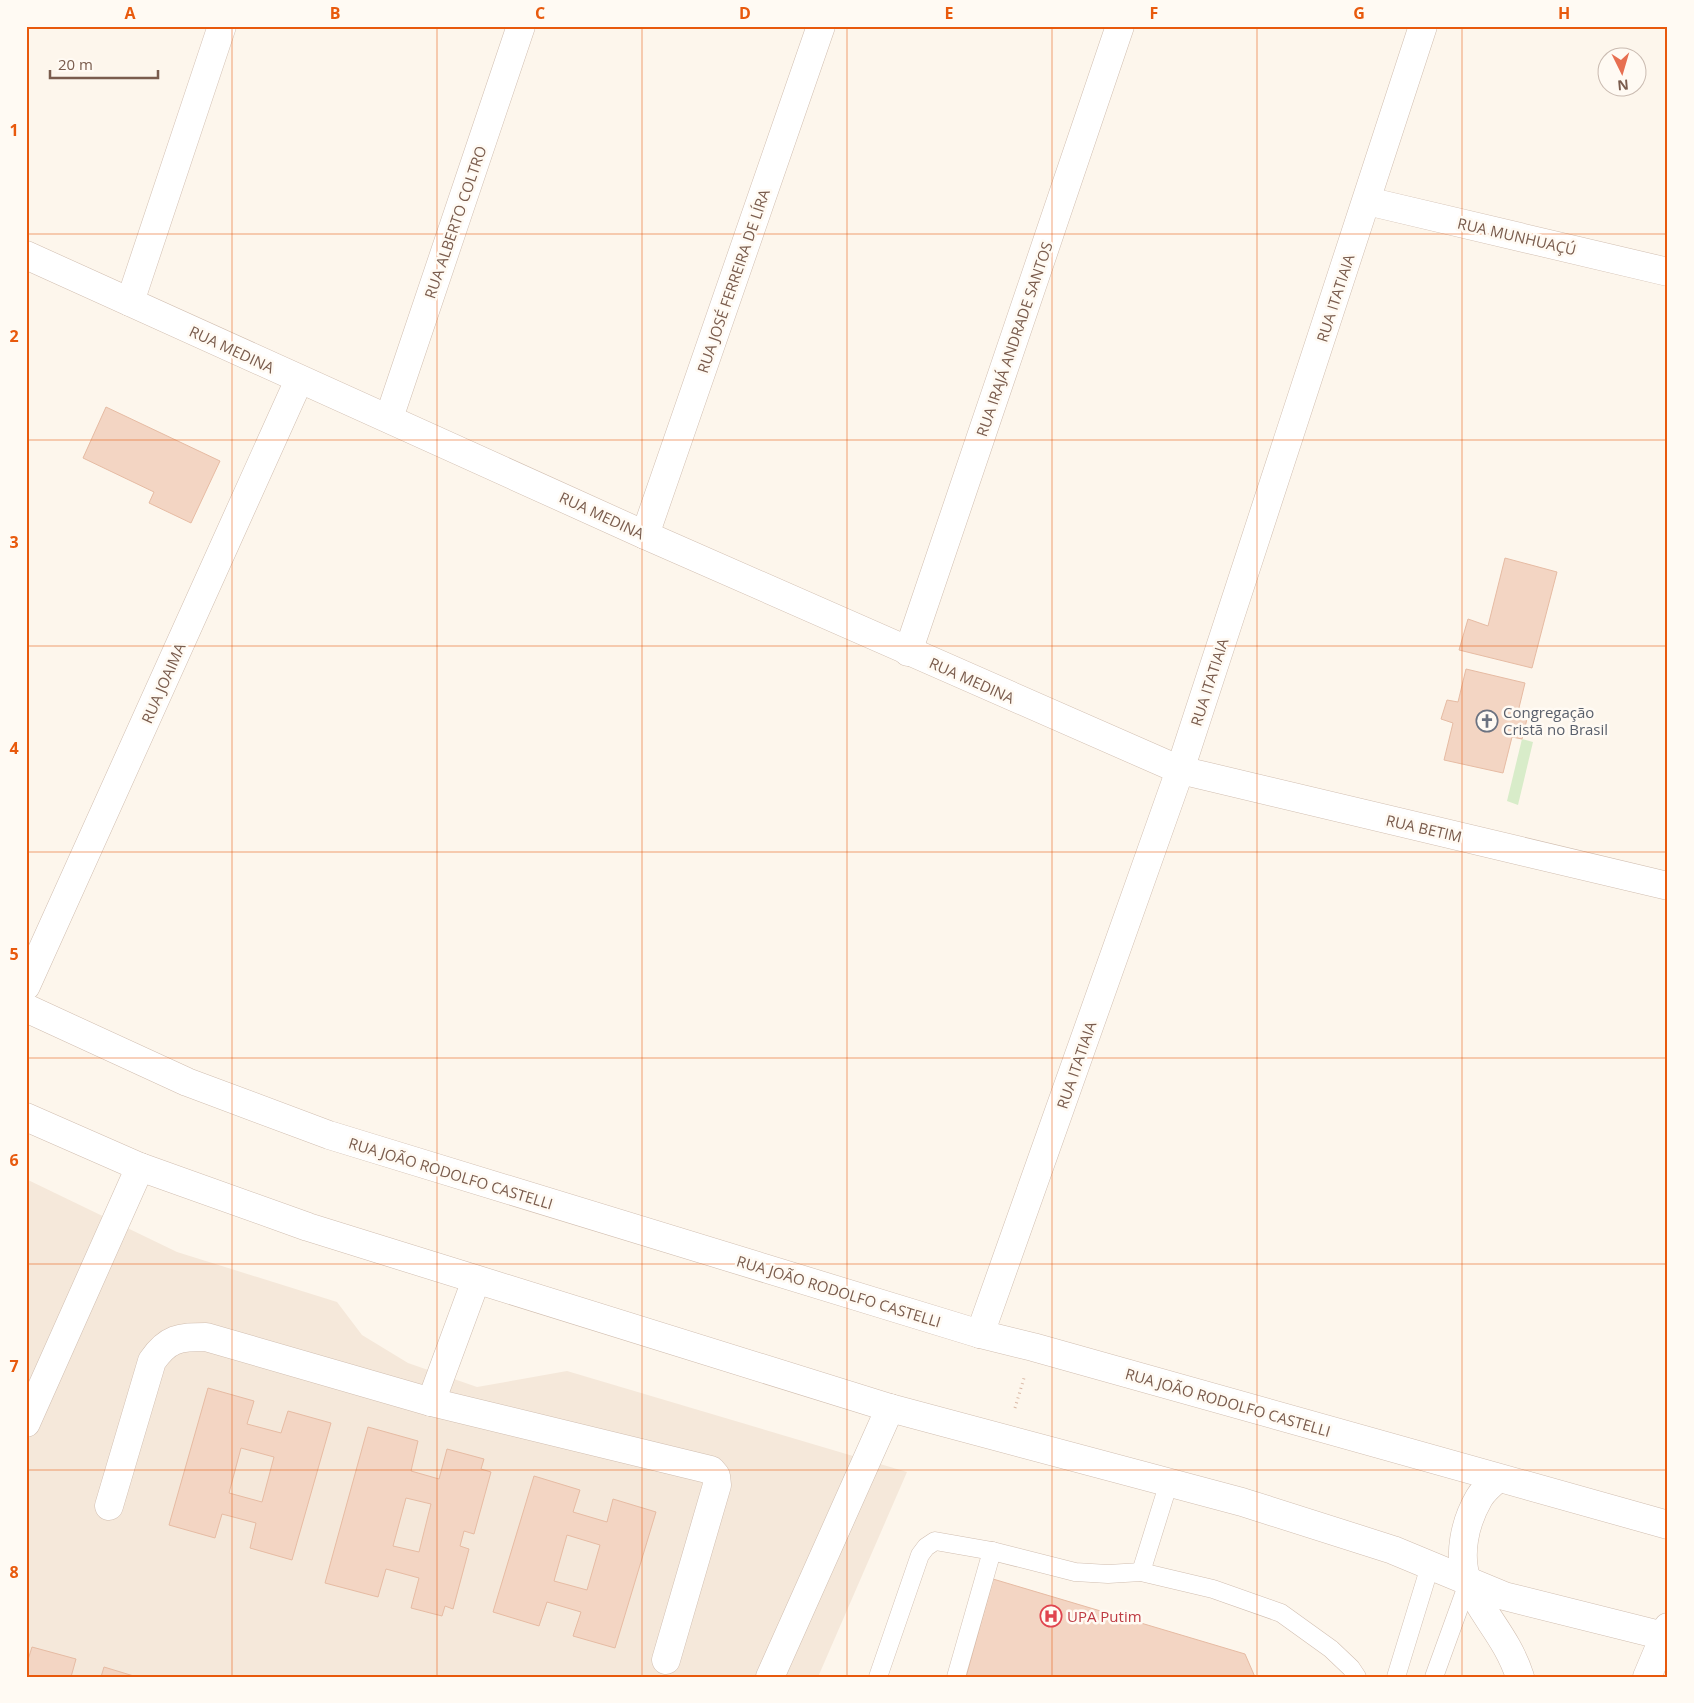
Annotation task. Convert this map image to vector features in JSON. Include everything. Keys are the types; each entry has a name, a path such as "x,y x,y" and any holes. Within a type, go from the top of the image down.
{"street":[{"path":"130,302 222,26"},
{"name":"RUA ALBERTO COLTRO","path":"388,418 521,26"},
{"name":"RUA JOSÉ FERREIRA DE LÍRA","path":"645,535 821,26"},
{"name":"RUA IRAJÁ ANDRADE SANTOS","path":"908,652 1120,26"},
{"name":"RUA ITATIAIA","path":"980,1334 1180,770 1423,26"},
{"name":"RUA MUNHUAÇÚ","path":"1367,201 1668,272"},
{"name":"RUA MEDINA","path":"26,255 645,535 1180,770"},
{"name":"RUA JOAIMA","path":"26,986 299,380"},
{"name":"RUA BETIM","path":"1180,770 1668,886"},
{"name":"RUA JOÃO RODOLFO CASTELLI","path":"26,1008 188,1082 329,1136 980,1334 1034,1347 1668,1525"},
{"path":"26,1117 140,1167 308,1227 476,1280 890,1408 1242,1502 1393,1550 1504,1596 1666,1634 1647,1677"},
{"path":"26,1423 140,1167"},
{"path":"430,1402 476,1280"},
{"path":"109,1506 152,1361 160,1348 174,1340 185,1337 206,1337 430,1402 711,1470 716,1476 717,1485 666,1660"},
{"path":"770,1677 890,1408"},
{"path":"1497,1478 1480,1496 1469,1517 1463,1543 1468,1582 1513,1656 1520,1677"}],"lane":[{"path":"1141,1572 1169,1482"},
{"path":"878,1677 920,1555 926,1547 935,1541 992,1551 1075,1572 1108,1574 1141,1572 1213,1589 1281,1613 1331,1650 1351,1668 1357,1677"},
{"path":"956,1677 992,1551"},
{"path":"1396,1677 1430,1566"},
{"path":"1434,1677 1468,1582"}],"path":[{"path":"1006,1438 1034,1347"}],"shaded area":[{"path":"26,1179 177,1252 337,1302 362,1335 408,1363 477,1387 567,1371 907,1472 818,1677 26,1677"}],"green space":[{"path":"1522,739 1533,742 1518,805 1507,801"}],"building":[{"path":"106,407 220,461 191,523 149,503 154,492 83,458"},
{"path":"1505,558 1557,572 1532,668 1459,650 1468,619 1488,626"},
{"name":"Congregação Cristã no Brasil","path":"1466,669 1525,683 1517,716 1527,719 1522,739 1512,737 1503,773 1444,760 1453,723 1441,719 1447,700 1458,702"},
{"path":"208,1388 254,1401 247,1424 281,1433 288,1411 331,1423 292,1560 250,1548 256,1523 222,1514 215,1538 169,1525","holes":["241,1448 274,1457 262,1502 229,1493"]},
{"path":"368,1427 418,1441 411,1471 439,1479 447,1449 484,1459 481,1469 491,1472 474,1534 464,1531 460,1546 469,1549 453,1609 445,1606 442,1616 411,1608 419,1578 386,1569 378,1597 325,1583","holes":["406,1498 431,1504 419,1552 393,1546"]},
{"path":"534,1476 580,1490 573,1512 607,1522 613,1499 656,1512 615,1648 573,1636 581,1612 547,1602 539,1626 493,1612","holes":["567,1535 600,1545 587,1590 554,1581"]},
{"name":"UPA Putim","path":"993,1579 1245,1654 1255,1677 966,1677"},
{"path":"32,1647 76,1659 71,1677 26,1677 26,1666"},
{"path":"104,1667 137,1677 101,1677"}],"place":[{"name":"Congregação Cristã no Brasil","path":"1487,721"},
{"name":"UPA Putim","path":"1051,1616"}]}
